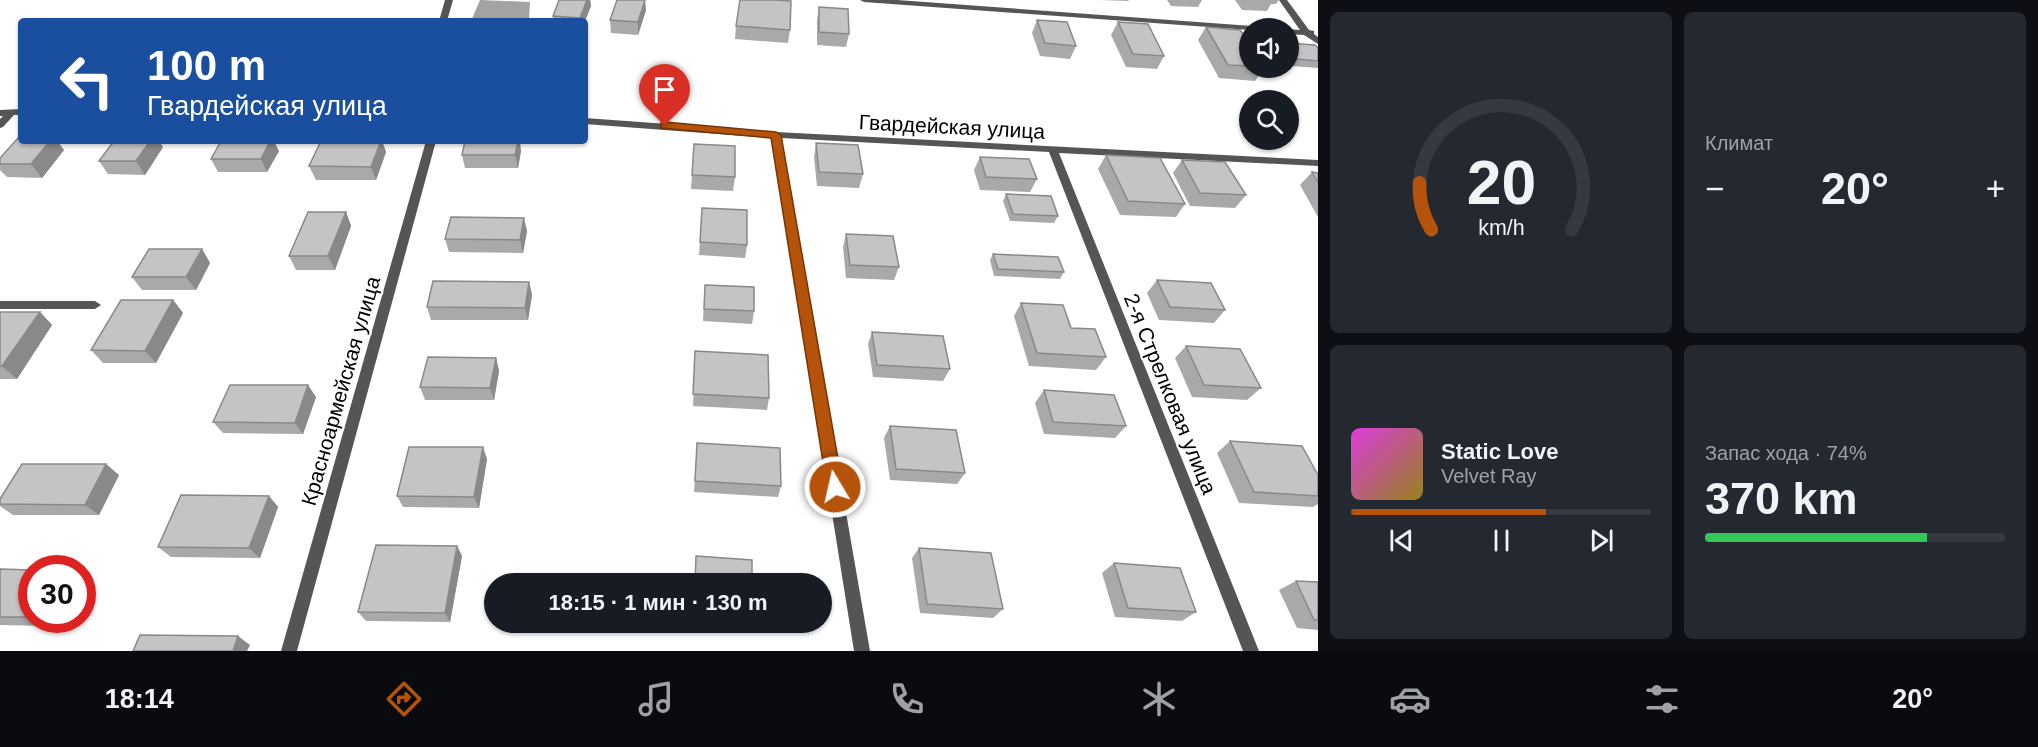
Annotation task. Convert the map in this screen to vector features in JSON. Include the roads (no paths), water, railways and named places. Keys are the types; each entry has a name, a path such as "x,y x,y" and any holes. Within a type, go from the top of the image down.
{"street":[{"path":"444,18 449,0"},
{"path":"864,0 1239,27"},
{"path":"1283,0 1307,33 1318,41"},
{"path":"1299,32 1318,33"},
{"path":"0,113 16,113"},
{"path":"0,124 16,113"},
{"name":"Гвардейская улица","path":"588,121 776,135 1318,163"},
{"path":"776,135 862,651"},
{"name":"Красноармейская улица","path":"289,651 430,144"},
{"name":"2-я Стрелковая улица","path":"1053,150 1251,651"},
{"path":"0,305 95,305"}]}
